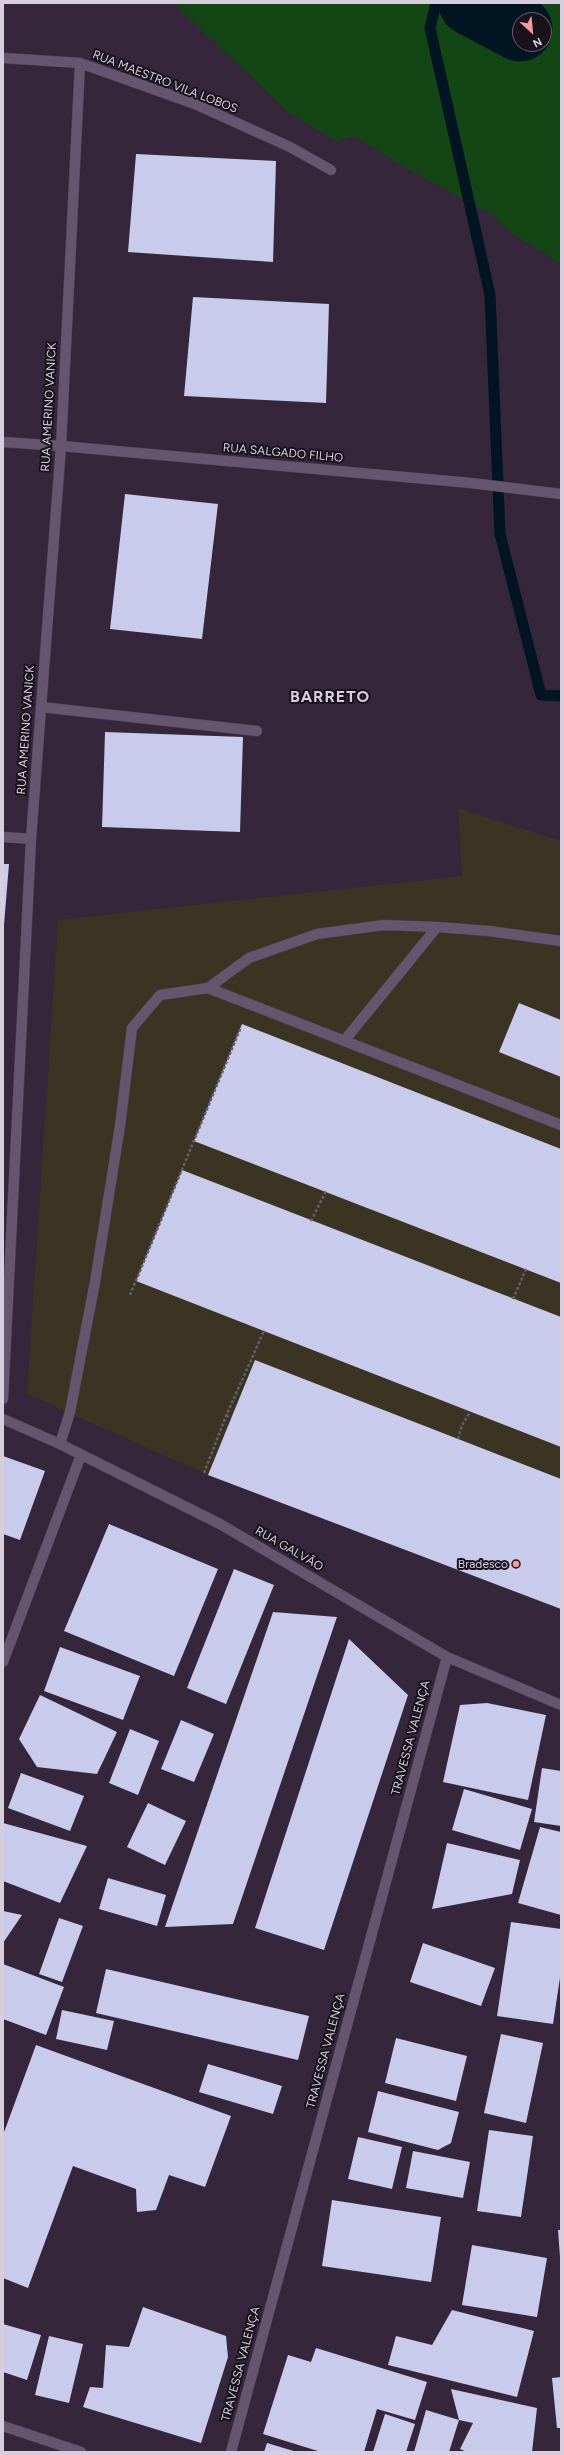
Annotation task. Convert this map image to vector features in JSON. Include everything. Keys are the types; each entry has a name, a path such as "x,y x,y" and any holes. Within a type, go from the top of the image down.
{"street":[{"name":"RUA MAESTRO VILA LOBOS","path":"3,58 80,63 195,104 290,147 330,170"},
{"name":"RUA AMERINO VANICK","path":"3,1399 32,839 61,446 80,63"},
{"name":"RUA SALGADO FILHO","path":"3,442 471,483 561,494"},
{"path":"41,707 257,731"},
{"path":"3,837 32,839"},
{"path":"60,1444 70,1412 95,1282 120,1126 132,1028 160,996 208,988 249,958 317,934 384,925 489,931 561,941"},
{"path":"344,1041 437,928"},
{"path":"208,988 561,1125"},
{"name":"RUA GALVÃO","path":"3,1419 60,1444 220,1524 447,1656 561,1705"},
{"path":"3,1662 81,1455"},
{"name":"TRAVESSA VALENÇA","path":"231,2452 447,1656"},
{"path":"3,2426 81,2452"}],"path":[{"path":"130,1295 250,1004"},
{"path":"311,1221 326,1191"},
{"path":"513,1298 526,1269"},
{"path":"204,1473 226,1416 264,1331"},
{"path":"458,1439 462,1425 470,1412"},
{"path":"226,1416 231,1417"}],"shaded area":[{"path":"458,808 561,841 561,1609 208,1475 27,1394 58,920 462,876"}],"green space":[{"path":"174,3 561,3 561,264 510,232 490,213 404,167 355,136 336,141 288,112"}],"building":[{"path":"136,154 276,161 273,262 128,252"},
{"path":"193,297 329,304 326,403 184,396"},
{"path":"125,494 218,504 202,639 110,629"},
{"path":"105,732 243,737 240,832 102,827"},
{"path":"3,864 9,864 4,925 3,925"},
{"path":"519,1003 561,1020 561,1077 499,1052"},
{"path":"242,1024 561,1149 561,1283 194,1141"},
{"path":"182,1170 561,1317 561,1447 136,1281"},
{"path":"255,1360 561,1479 561,1609 208,1475"},
{"path":"3,1456 45,1471 20,1540 3,1534"},
{"path":"109,1524 218,1569 174,1676 64,1631"},
{"path":"234,1569 274,1585 226,1704 187,1688"},
{"path":"273,1612 337,1617 233,1924 165,1927"},
{"path":"349,1639 408,1695 324,1950 255,1928"},
{"path":"60,1647 140,1676 123,1720 44,1691"},
{"path":"40,1695 117,1732 97,1774 37,1767 19,1739"},
{"path":"487,1703 546,1715 528,1800 443,1782 460,1705"},
{"path":"181,1720 214,1734 194,1782 161,1769"},
{"path":"130,1729 159,1741 138,1795 109,1783"},
{"path":"542,1768 561,1771 561,1826 534,1822"},
{"path":"21,1773 84,1796 70,1831 8,1808"},
{"path":"464,1789 532,1809 520,1850 452,1830"},
{"path":"148,1803 186,1821 165,1865 127,1847"},
{"path":"3,1823 87,1846 60,1903 3,1881"},
{"path":"540,1827 561,1832 561,1915 518,1903"},
{"path":"447,1843 520,1860 512,1894 432,1909"},
{"path":"108,1878 166,1895 157,1926 99,1909"},
{"path":"3,1911 22,1915 3,1943"},
{"path":"59,1918 83,1926 62,1982 39,1974"},
{"path":"511,1922 561,1929 561,1971 553,2024 497,2016"},
{"path":"423,1943 495,1968 481,2006 410,1982"},
{"path":"3,1964 64,1987 46,2035 3,2019"},
{"path":"106,1969 309,2016 298,2060 96,2013"},
{"path":"62,2010 114,2021 107,2050 56,2039"},
{"path":"501,2034 543,2043 526,2123 484,2113"},
{"path":"396,2038 467,2056 456,2101 385,2083"},
{"path":"36,2045 231,2116 205,2187 169,2175 156,2210 137,2212 136,2189 73,2166 28,2288 3,2278 3,2135"},
{"path":"208,2064 282,2086 273,2114 199,2092"},
{"path":"378,2091 459,2112 451,2143 438,2150 368,2132"},
{"path":"489,2130 533,2136 521,2217 477,2211"},
{"path":"358,2137 402,2147 392,2189 348,2179"},
{"path":"413,2151 470,2162 463,2198 406,2188"},
{"path":"332,2200 441,2217 431,2282 322,2266"},
{"path":"558,2230 561,2230 561,2257 560,2257"},
{"path":"472,2245 547,2258 537,2317 462,2305"},
{"path":"143,2307 226,2336 228,2357 201,2443 83,2407 90,2387 103,2388 106,2345 129,2347"},
{"path":"452,2310 534,2331 517,2397 388,2365 396,2336 432,2345"},
{"path":"3,2324 41,2335 27,2380 3,2372"},
{"path":"49,2336 83,2344 69,2403 35,2395"},
{"path":"316,2348 427,2382 415,2420 377,2409 364,2452 321,2452 263,2434 288,2355 311,2362"},
{"path":"561,2377 561,2428 557,2428 552,2378"},
{"path":"451,2389 537,2408 532,2452 467,2452 460,2449 473,2423 459,2420"},
{"path":"426,2410 459,2420 449,2452 414,2452"},
{"path":"385,2414 415,2424 406,2452 373,2452"},
{"path":"267,2443 297,2452 264,2452"}],"waterway":[{"path":"436,3 430,28 490,295 500,534 541,695 561,696"},
{"path":"471,3 512,25"}],"place":[{"name":"Bradesco","path":"516,1564"}],"district":[{"name":"BARRETO","path":"330,697"}]}
